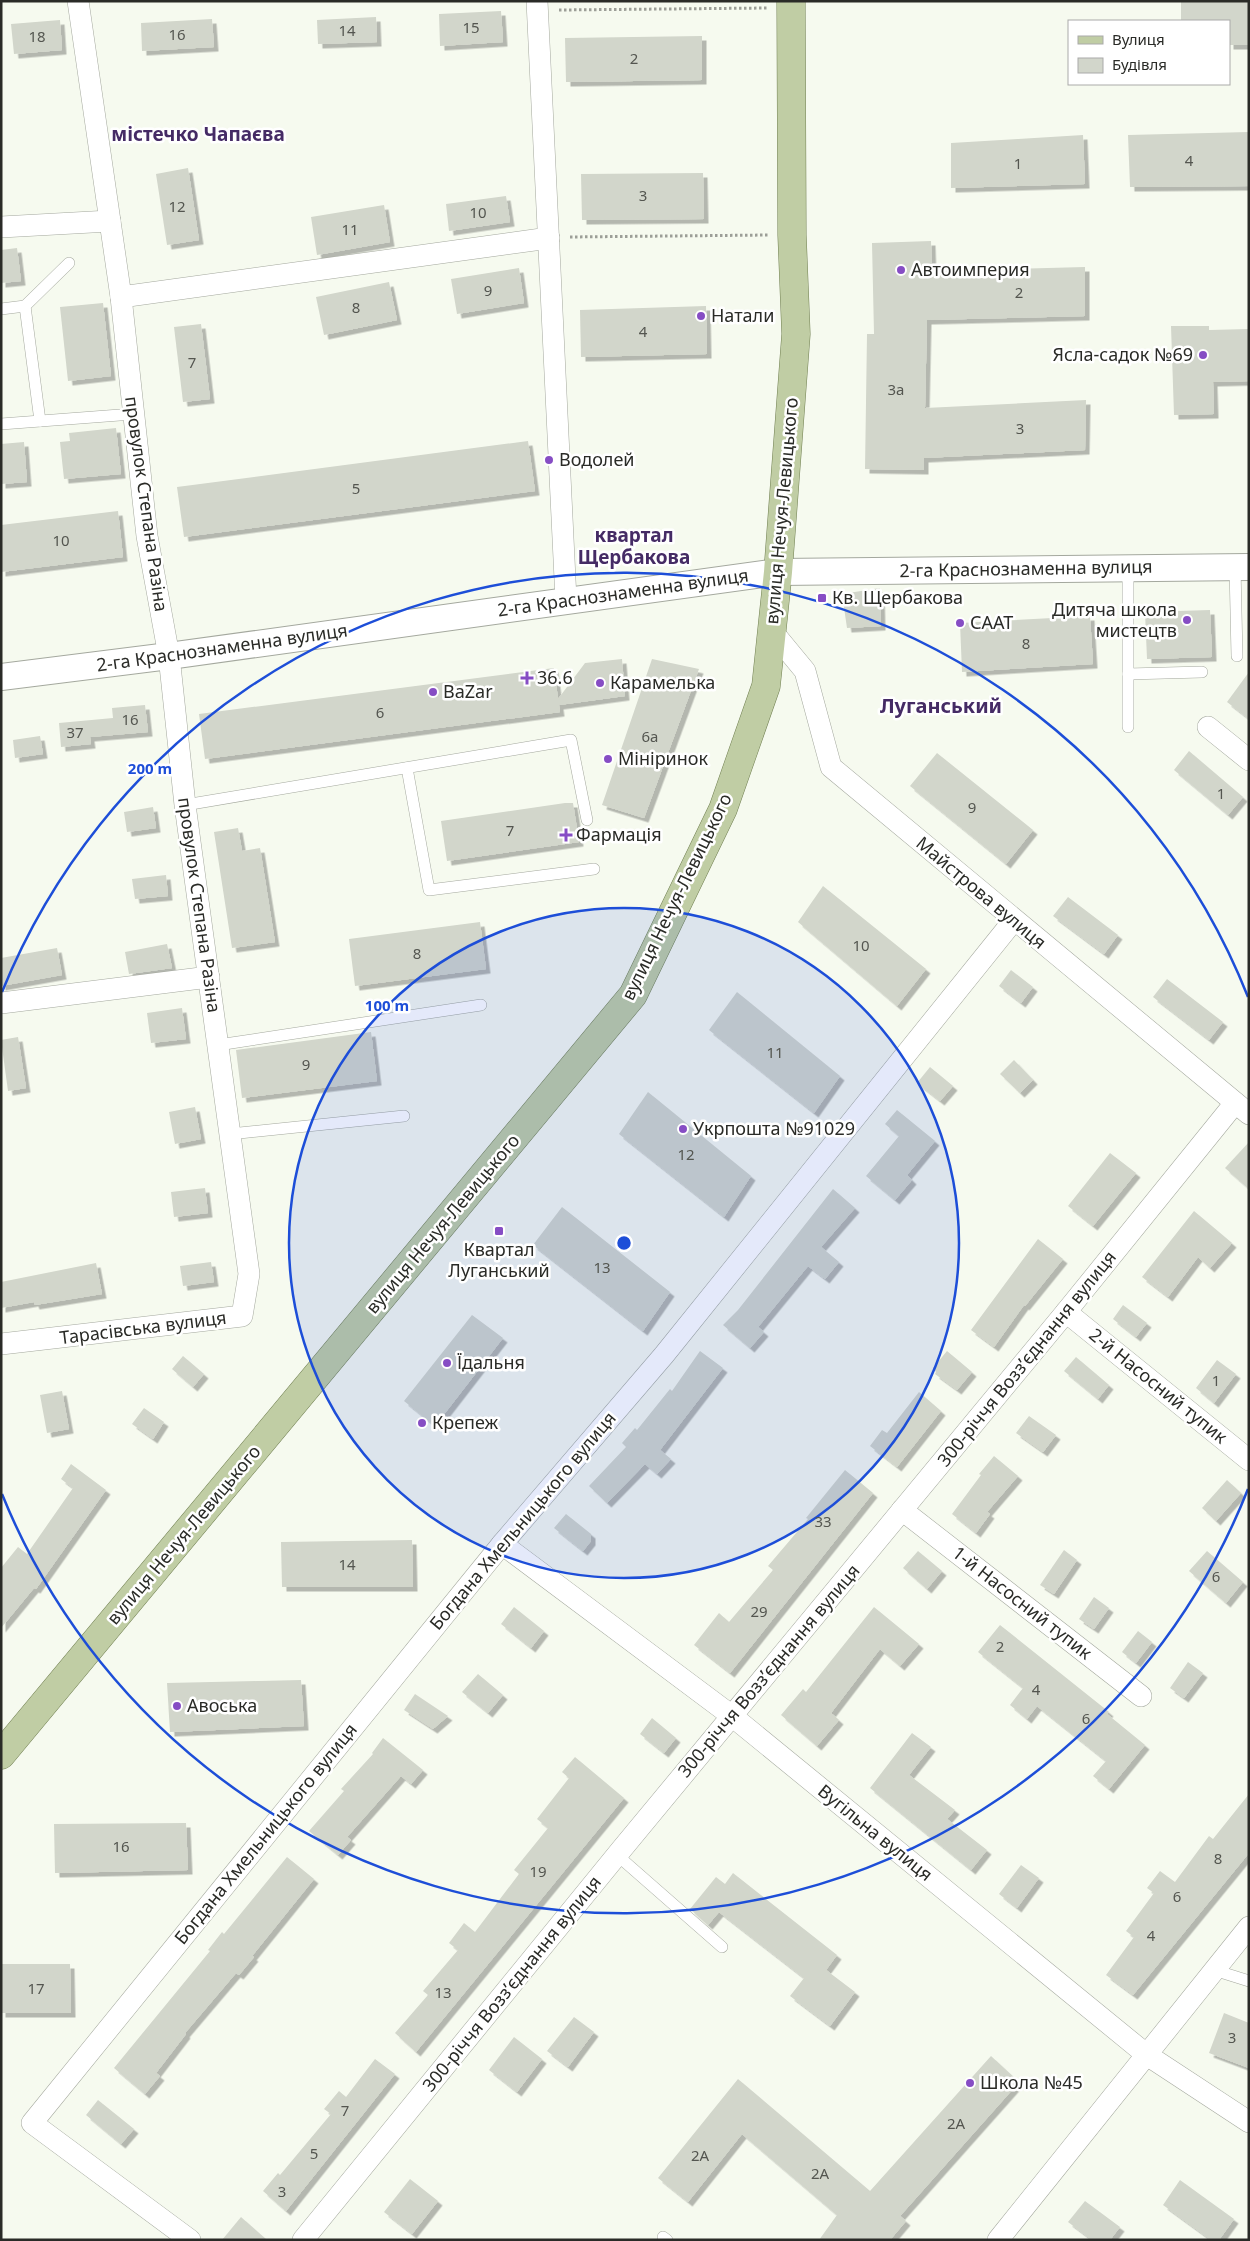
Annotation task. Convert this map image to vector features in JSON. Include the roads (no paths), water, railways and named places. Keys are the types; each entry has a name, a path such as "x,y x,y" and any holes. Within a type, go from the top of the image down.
{"main road":[{"name":"вулиця Нечуя-Левицького","path":"1,1755 632,995 723,809 766,686 778,572 796,334 792,235 791,4"}],"street":[{"name":"провулок Степана Разіна","path":"78,1 121,297 146,536 169,656 185,805 249,1274"},
{"path":"538,6 566,600"},
{"path":"1,227 110,220"},
{"path":"121,297 549,238"},
{"name":"2-га Краснознаменна вулиця","path":"1,677 169,656 778,572 1242,567"},
{"name":"Майстрова вулиця","path":"772,631 805,671 831,767 1242,1109"},
{"path":"1208,728 1249,760"},
{"name":"Богдана Хмельницького вулиця","path":"190,2240 32,2123 502,1544 664,1356 1014,920"},
{"path":"1,1002 209,976"},
{"name":"300-річчя Возз’єднання вулиця","path":"303,2240 617,1855 1066,1312 1242,1109"},
{"name":"Тарасівська вулиця","path":"1,1344 197,1323 242,1316 249,1274"},
{"name":"2-й Насосний тупик","path":"1066,1312 1249,1460"},
{"name":"1-й Насосний тупик","path":"902,1510 1141,1696"},
{"name":"Вугільна вулиця","path":"502,1544 732,1716 1146,2055 1249,2122"},
{"path":"998,2240 1249,1927"}],"lane":[{"path":"1,310 25,306 70,263"},
{"path":"25,306 40,421"},
{"path":"1,424 133,414"},
{"path":"1237,656 1242,567"},
{"path":"1128,568 1128,727"},
{"path":"1128,674 1202,672"},
{"path":"185,805 571,740 587,820"},
{"path":"407,768 429,890 594,869"},
{"path":"218,1045 481,1005"},
{"path":"230,1134 404,1116"},
{"path":"617,1855 722,1947"},
{"path":"1214,1970 1249,1981"}],"place":[{"name":"Автоимперия","path":"901,270"},
{"name":"Натали","path":"701,316"},
{"name":"Ясла-садок №69","path":"1203,355"},
{"name":"Водолей","path":"549,460"},
{"name":"Кв. Щербакова","path":"822,598"},
{"name":"Дитяча школа мистецтв","path":"1187,620"},
{"name":"СААТ","path":"960,623"},
{"name":"36.6","path":"527,678"},
{"name":"Карамелька","path":"600,683"},
{"name":"BaZar","path":"433,692"},
{"name":"Мініринок","path":"608,759"},
{"name":"Фармація","path":"566,835"},
{"name":"Укрпошта №91029","path":"683,1129"},
{"name":"Квартал Луганський","path":"499,1231"},
{"name":"Їдальня","path":"447,1363"},
{"name":"Крепеж","path":"422,1423"},
{"name":"Авоська","path":"177,1706"},
{"name":"Школа №45","path":"970,2083"}],"district":[{"name":"містечко Чапаєва","path":"198,134"},
{"name":"квартал Щербакова","path":"634,546"},
{"name":"Луганський","path":"941,706"}]}
